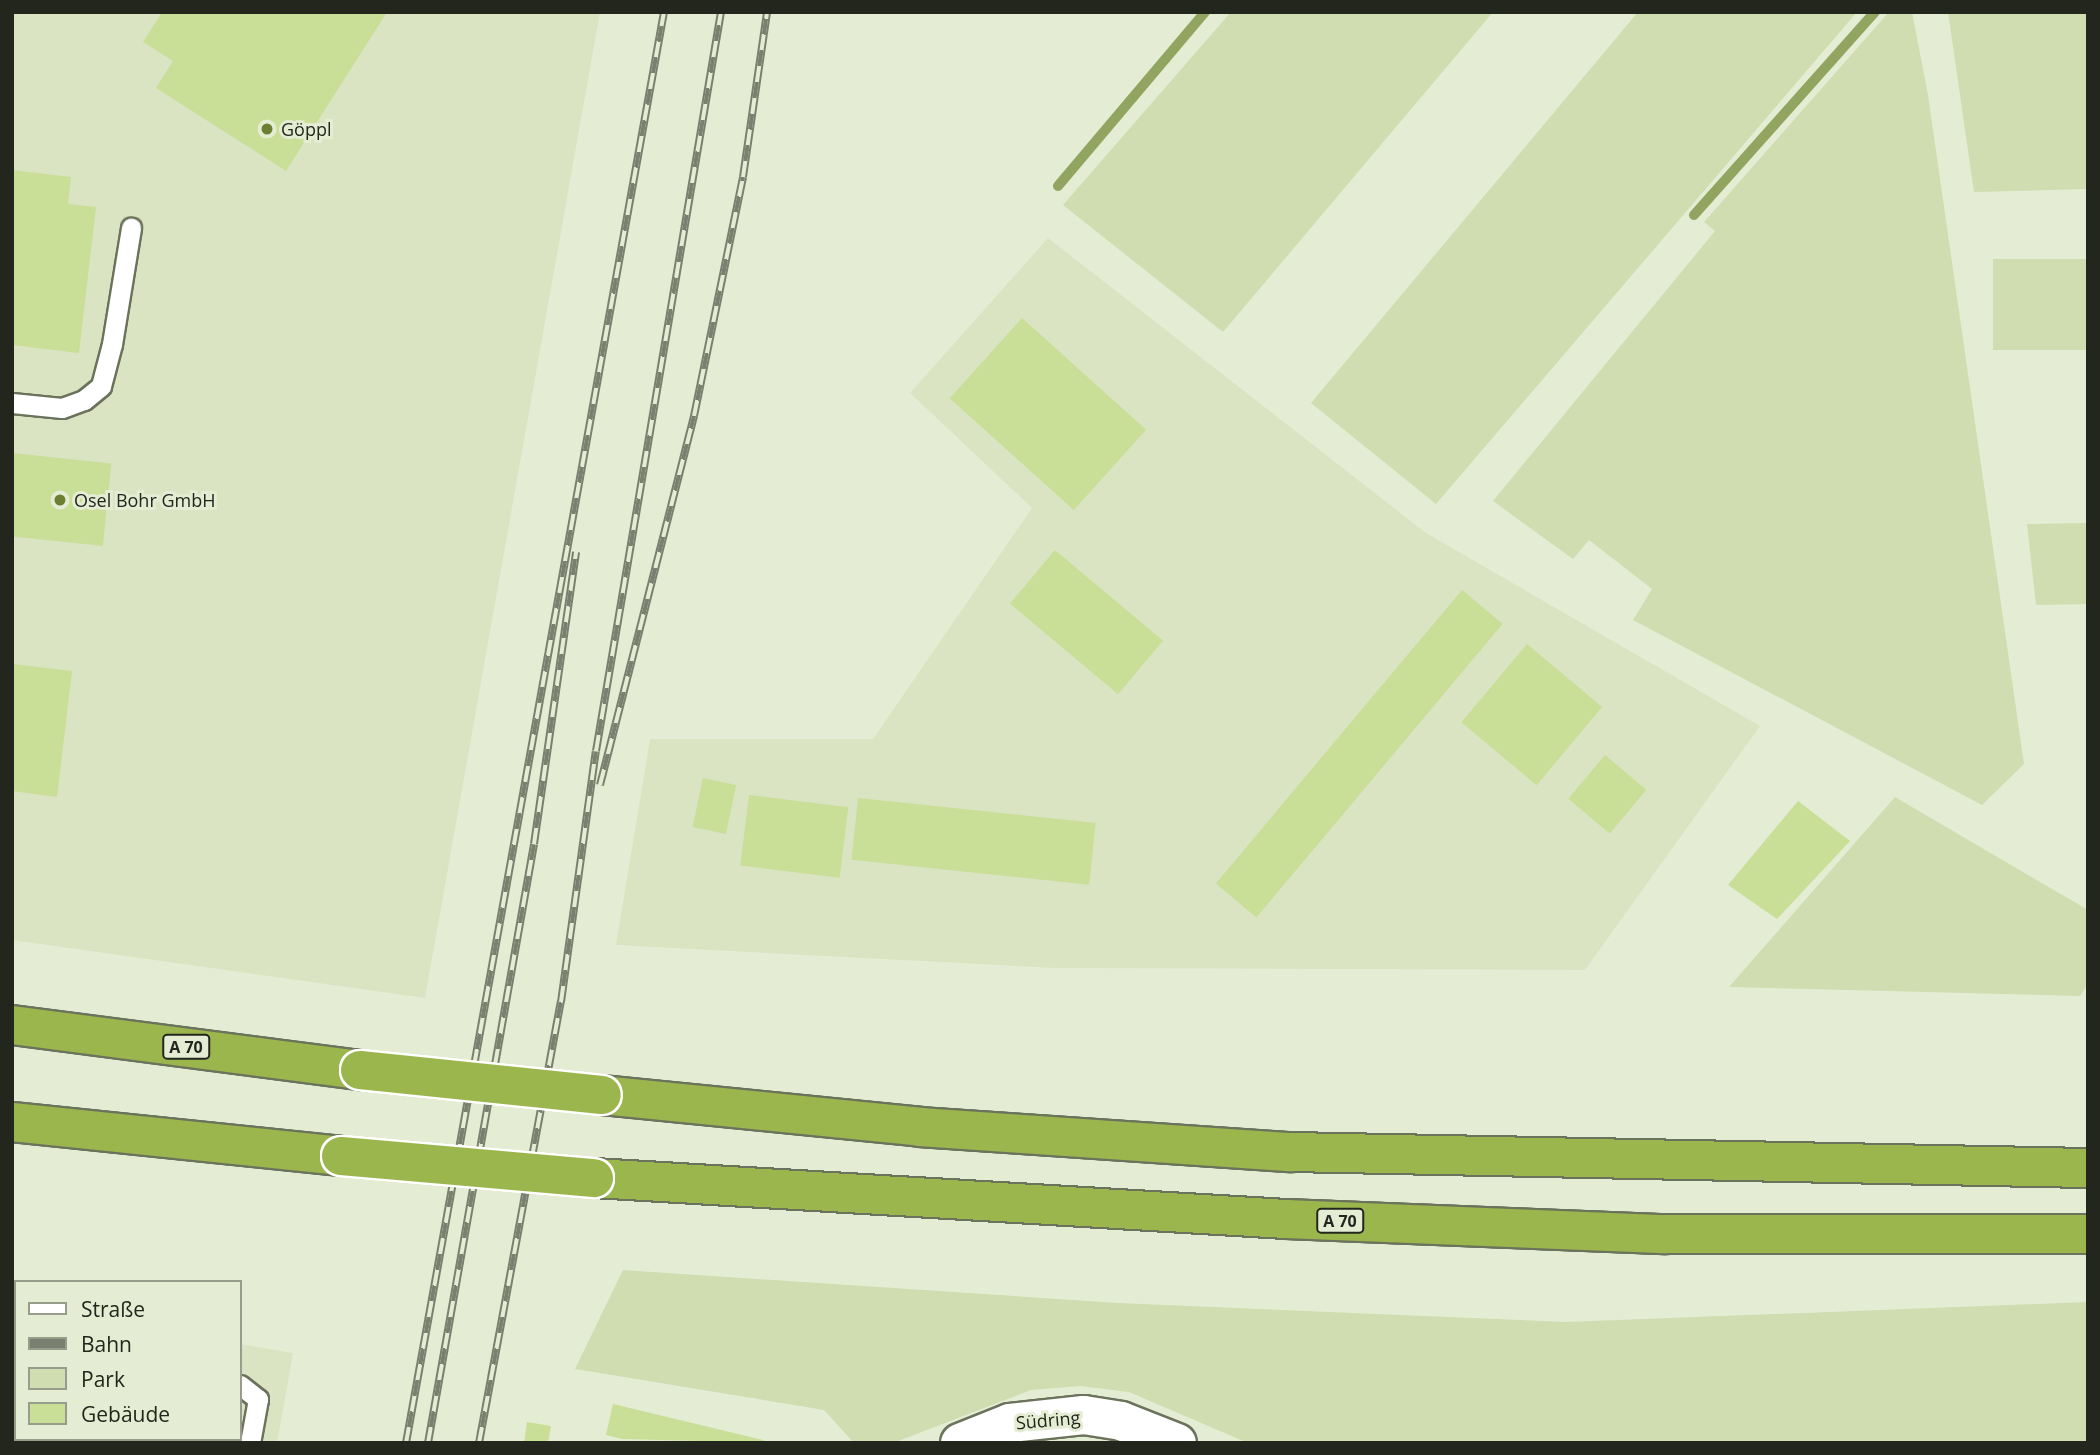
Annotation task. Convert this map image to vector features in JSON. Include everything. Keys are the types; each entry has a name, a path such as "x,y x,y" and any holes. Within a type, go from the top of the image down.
{"highway":[{"name":"A 70","path":"12,1025 360,1070 920,1127 1290,1152 2088,1168"},
{"name":"A 70","path":"12,1122 341,1156 594,1178 1286,1219 1666,1234 2088,1234"}],"street":[{"name":"Südring","path":"960,1443 1010,1423 1084,1415 1121,1421 1177,1443"}],"lane":[{"path":"12,403 62,408 84,400 100,386 113,344 131,228"},
{"path":"242,1387 258,1399 250,1443"}],"shaded area":[{"path":"12,12 600,12 425,998 12,940"},
{"path":"1048,238 1426,533 1760,726 1585,970 1056,968 616,945 650,739 873,739 1032,508 910,393"},
{"path":"12,1303 14,1441 242,1441 242,1344 293,1353 277,1443 12,1443"}],"green space":[{"path":"1231,12 1493,12 1223,332 1063,205"},
{"path":"1638,12 1857,12 1436,504 1311,403"},
{"path":"1889,12 1912,12 1928,95 2024,764 1982,805 1633,620 1652,589 1589,540 1573,559 1493,501 1715,231 1704,222"},
{"path":"1948,12 2088,12 2088,189 1974,192"},
{"path":"1993,259 2088,259 2088,350 1993,350"},
{"path":"2088,523 2088,604 2036,605 2027,524"},
{"path":"1895,797 2088,910 2088,984 2080,996 1729,987"},
{"path":"623,1270 1118,1303 1566,1322 2088,1302 2088,1443 1248,1443 1129,1392 1080,1386 1031,1390 893,1443 854,1443 824,1410 575,1369"}],"building":[{"name":"Göppl","path":"162,12 387,12 286,171 156,88 173,61 143,42"},
{"path":"12,170 71,177 68,204 96,207 79,353 12,345"},
{"path":"1022,318 1146,430 1074,510 950,398"},
{"name":"Osel Bohr GmbH","path":"12,453 111,463 103,546 12,536"},
{"path":"1055,550 1163,641 1118,694 1010,604"},
{"path":"1462,590 1503,624 1256,917 1216,883"},
{"path":"1527,644 1602,707 1537,785 1461,722"},
{"path":"12,664 72,671 57,797 12,791"},
{"path":"1605,755 1646,790 1610,833 1568,799"},
{"path":"703,778 736,785 726,834 693,827"},
{"path":"749,795 848,807 840,878 740,865"},
{"path":"858,798 1096,823 1089,885 852,860"},
{"path":"1798,801 1850,841 1777,919 1728,885"},
{"path":"613,1404 770,1443 622,1439 606,1435"},
{"path":"527,1422 551,1426 548,1443 524,1443"}],"waterway":[{"path":"1058,186 1205,12"},
{"path":"1694,215 1875,12"}],"railway":[{"path":"406,1443 664,12"},
{"path":"479,1443 561,1002 596,751 721,12"},
{"path":"600,785 694,416 743,177 767,12"},
{"path":"428,1443 534,844 576,552"}],"place":[{"name":"Göppl","path":"267,129"},
{"name":"Osel Bohr GmbH","path":"60,500"}]}
